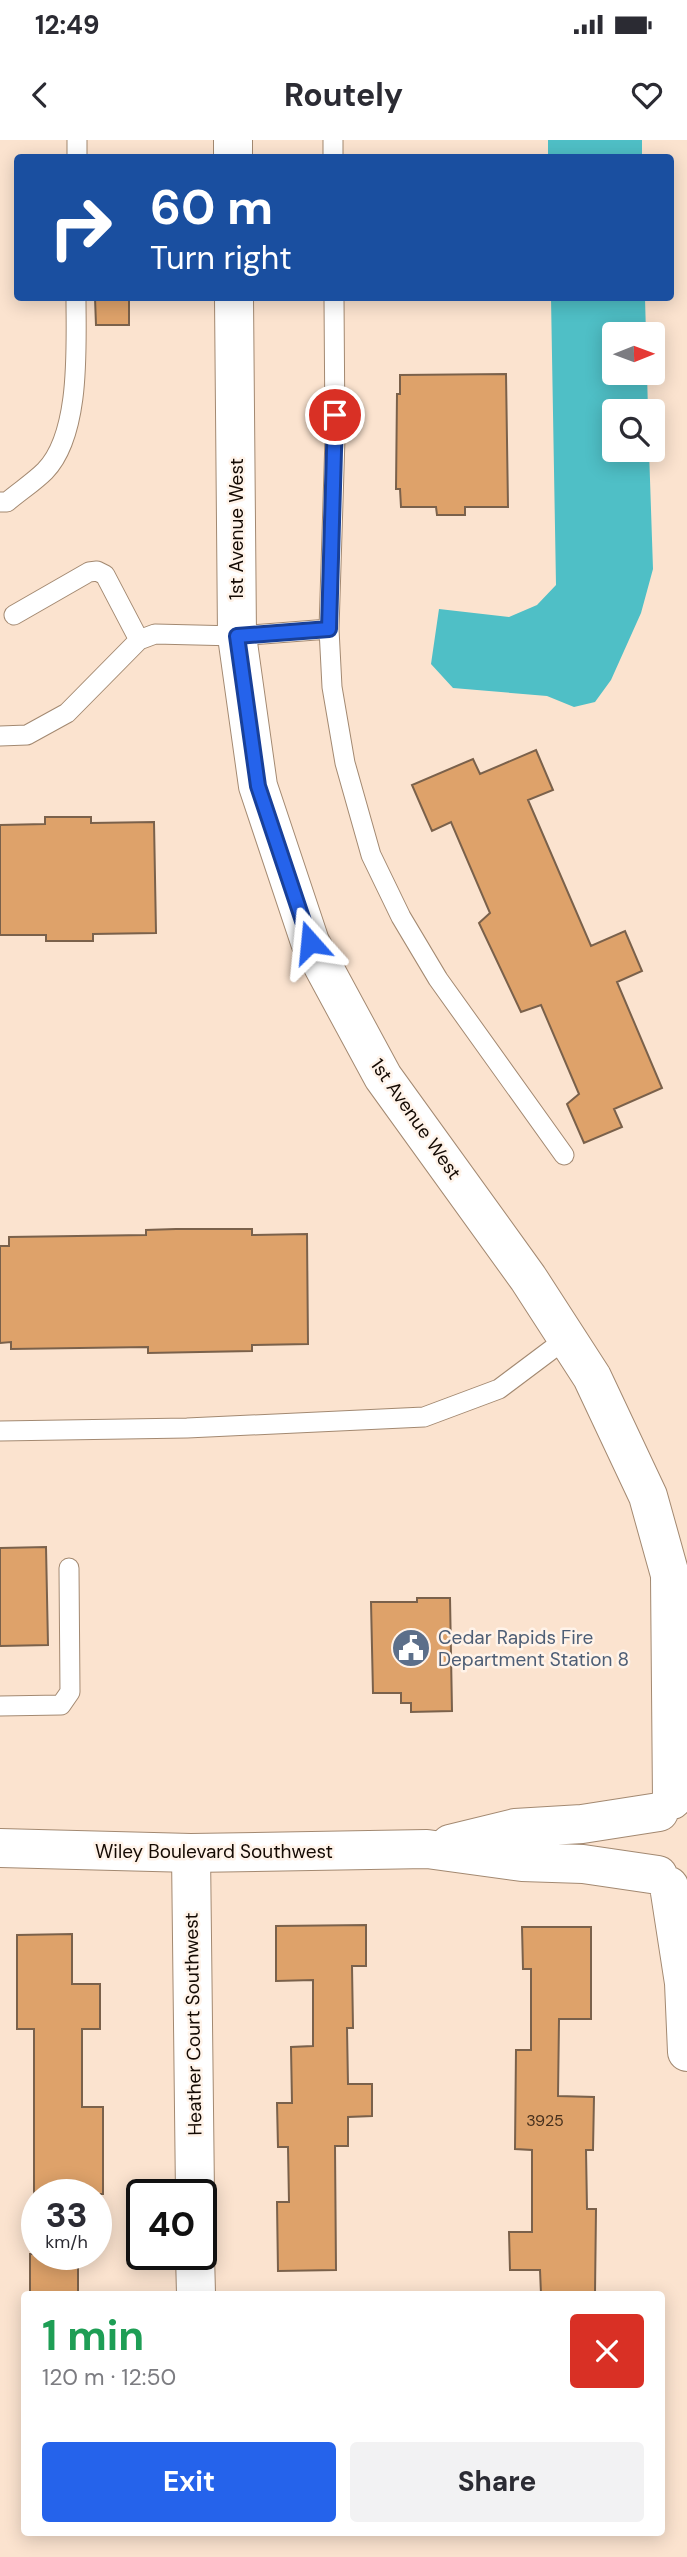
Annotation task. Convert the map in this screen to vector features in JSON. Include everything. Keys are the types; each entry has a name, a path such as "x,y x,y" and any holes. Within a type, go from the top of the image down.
{"street":[{"name":"1st Avenue West","path":"234,301 237,636 258,786 310,942 383,1077 528,1278 592,1377 648,1496 678,1591 673,1802 651,1827 648,1844 650,1860 671,1885"},
{"name":"Wiley Boulevard Southwest","path":"427,1849 515,1828 582,1824 673,1802"},
{"name":"Wiley Boulevard Southwest","path":"0,1848 191,1853 427,1849 522,1862 583,1864 671,1885"},
{"name":"Heather Court Southwest","path":"191,1853 195,2179"},
{"path":"671,1885 684,1983 687,2053"},
{"path":"195,2270 196,2291"}],"lane":[{"path":"0,502 7,502 47,469 69,426 76,367 76,301"},
{"path":"334,301 335,438 329,629 332,687 345,763 370,855 401,917 438,979 564,1154"},
{"path":"14,615 89,572 97,571 105,575 139,640"},
{"path":"0,736 27,735 67,713 139,640 155,634 237,636 329,629"},
{"path":"0,1431 201,1427 424,1417 499,1389 567,1338"},
{"path":"0,1706 61,1705 70,1692 69,1568"}],"water":[{"path":"548,140 642,140 642,154 548,154"},
{"path":"551,301 645,301 646,322 602,322 602,385 647,385 648,399 602,399 602,462 649,462 653,569 641,613 611,680 595,702 574,707 547,696 453,688 431,664 439,609 509,617 537,605 556,585"}],"building":[{"path":"95,301 129,301 129,325 96,325"},
{"path":"506,374 508,507 465,507 465,515 437,515 436,507 401,507 400,489 396,489 397,394 400,394 400,375"},
{"path":"536,750 553,790 528,800 591,946 625,931 642,971 617,982 662,1088 614,1109 622,1127 584,1143 567,1104 579,1094 541,1005 521,1012 479,923 490,913 451,822 432,831 412,785 473,759 480,774"},
{"path":"45,817 91,817 91,823 154,822 156,933 93,934 93,941 46,941 46,935 0,935 0,825 45,824"},
{"path":"252,1229 252,1235 307,1234 308,1344 252,1345 252,1351 148,1353 148,1347 11,1349 11,1342 0,1343 0,1246 9,1246 9,1237 146,1235 146,1230"},
{"path":"46,1547 48,1645 0,1646 0,1548"},
{"name":"Cedar Rapids Fire Department Station 8","path":"417,1598 450,1598 452,1711 411,1712 411,1703 401,1703 401,1693 373,1693 371,1602 417,1602"},
{"path":"366,1925 366,1966 352,1966 353,2028 347,2028 348,2084 372,2084 372,2116 348,2117 348,2146 335,2146 336,2270 278,2271 277,2202 289,2202 288,2147 278,2147 277,2103 292,2103 291,2047 313,2046 313,1980 276,1981 276,1926"},
{"path":"522,1927 591,1927 591,2019 559,2019 558,2096 594,2097 593,2150 586,2150 587,2209 596,2209 595,2291 541,2291 540,2270 510,2270 509,2232 532,2232 532,2150 515,2149 516,2050 531,2050 531,1969 523,1969"},
{"path":"72,1934 72,1984 100,1984 100,2029 82,2029 82,2107 103,2107 103,2179 34,2179 34,2029 17,2029 17,1935"},
{"path":"30,2270 78,2270 78,2291 30,2291"}],"place":[{"name":"Cedar Rapids Fire Department Station 8","path":"411,1648"}],"route":[{"path":"310,942 258,786 237,636 329,629 335,415"}]}
